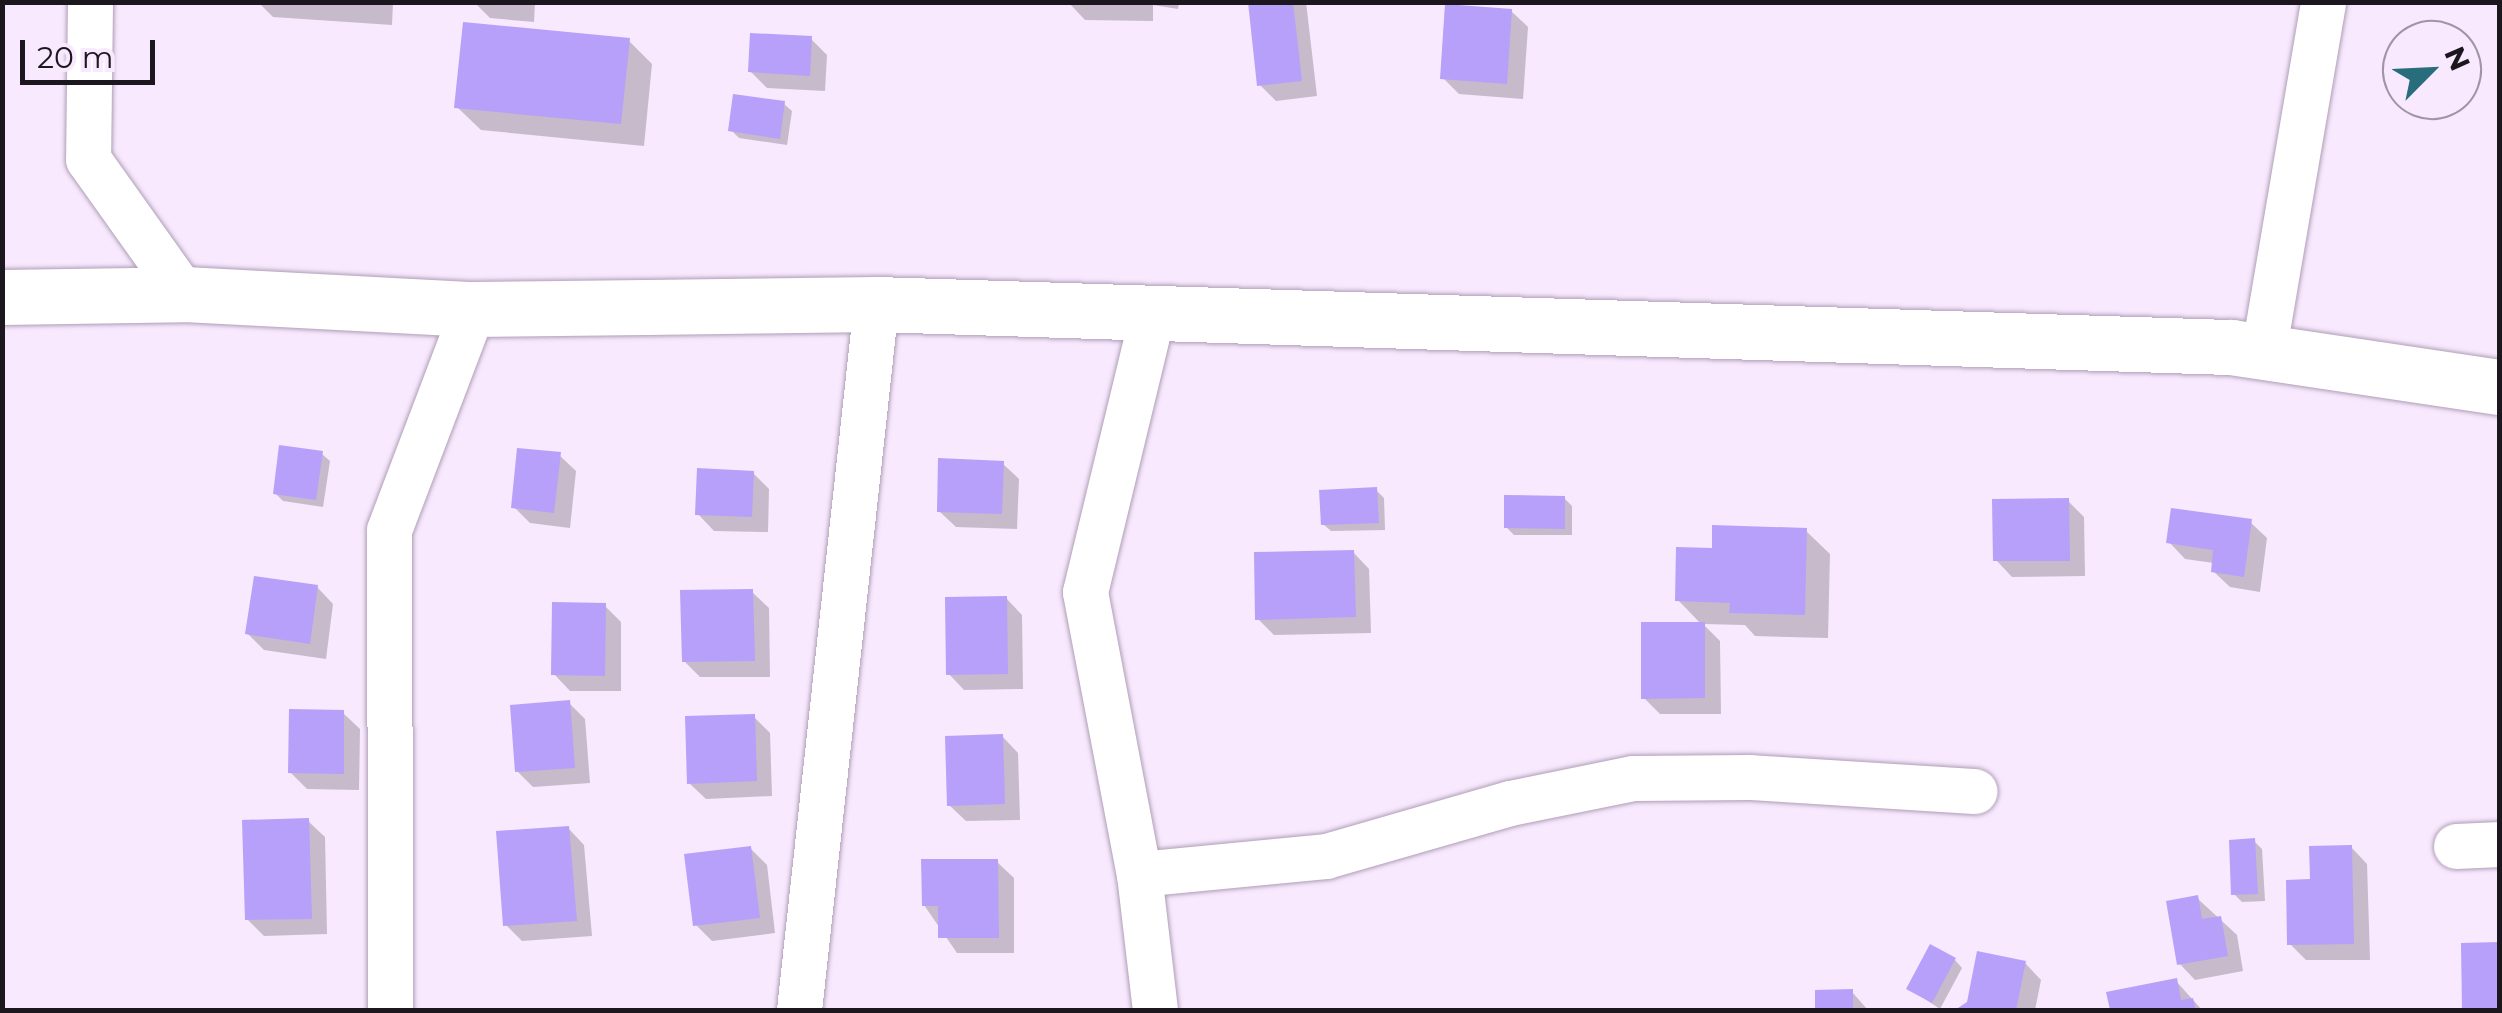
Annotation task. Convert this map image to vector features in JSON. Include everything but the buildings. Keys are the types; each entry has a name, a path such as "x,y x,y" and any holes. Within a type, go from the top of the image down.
{"street":[{"path":"90,2 88,158 184,294"},
{"path":"2264,348 2323,2"},
{"path":"2,297 184,294 473,308 876,304 2264,348 2500,386"},
{"path":"799,1010 876,304"},
{"path":"390,1010 389,530 473,308"},
{"path":"1153,312 1085,592 1139,874 1154,1010"},
{"path":"1139,874 1326,856 1510,803 1632,778 1750,777 1974,790"}]}
